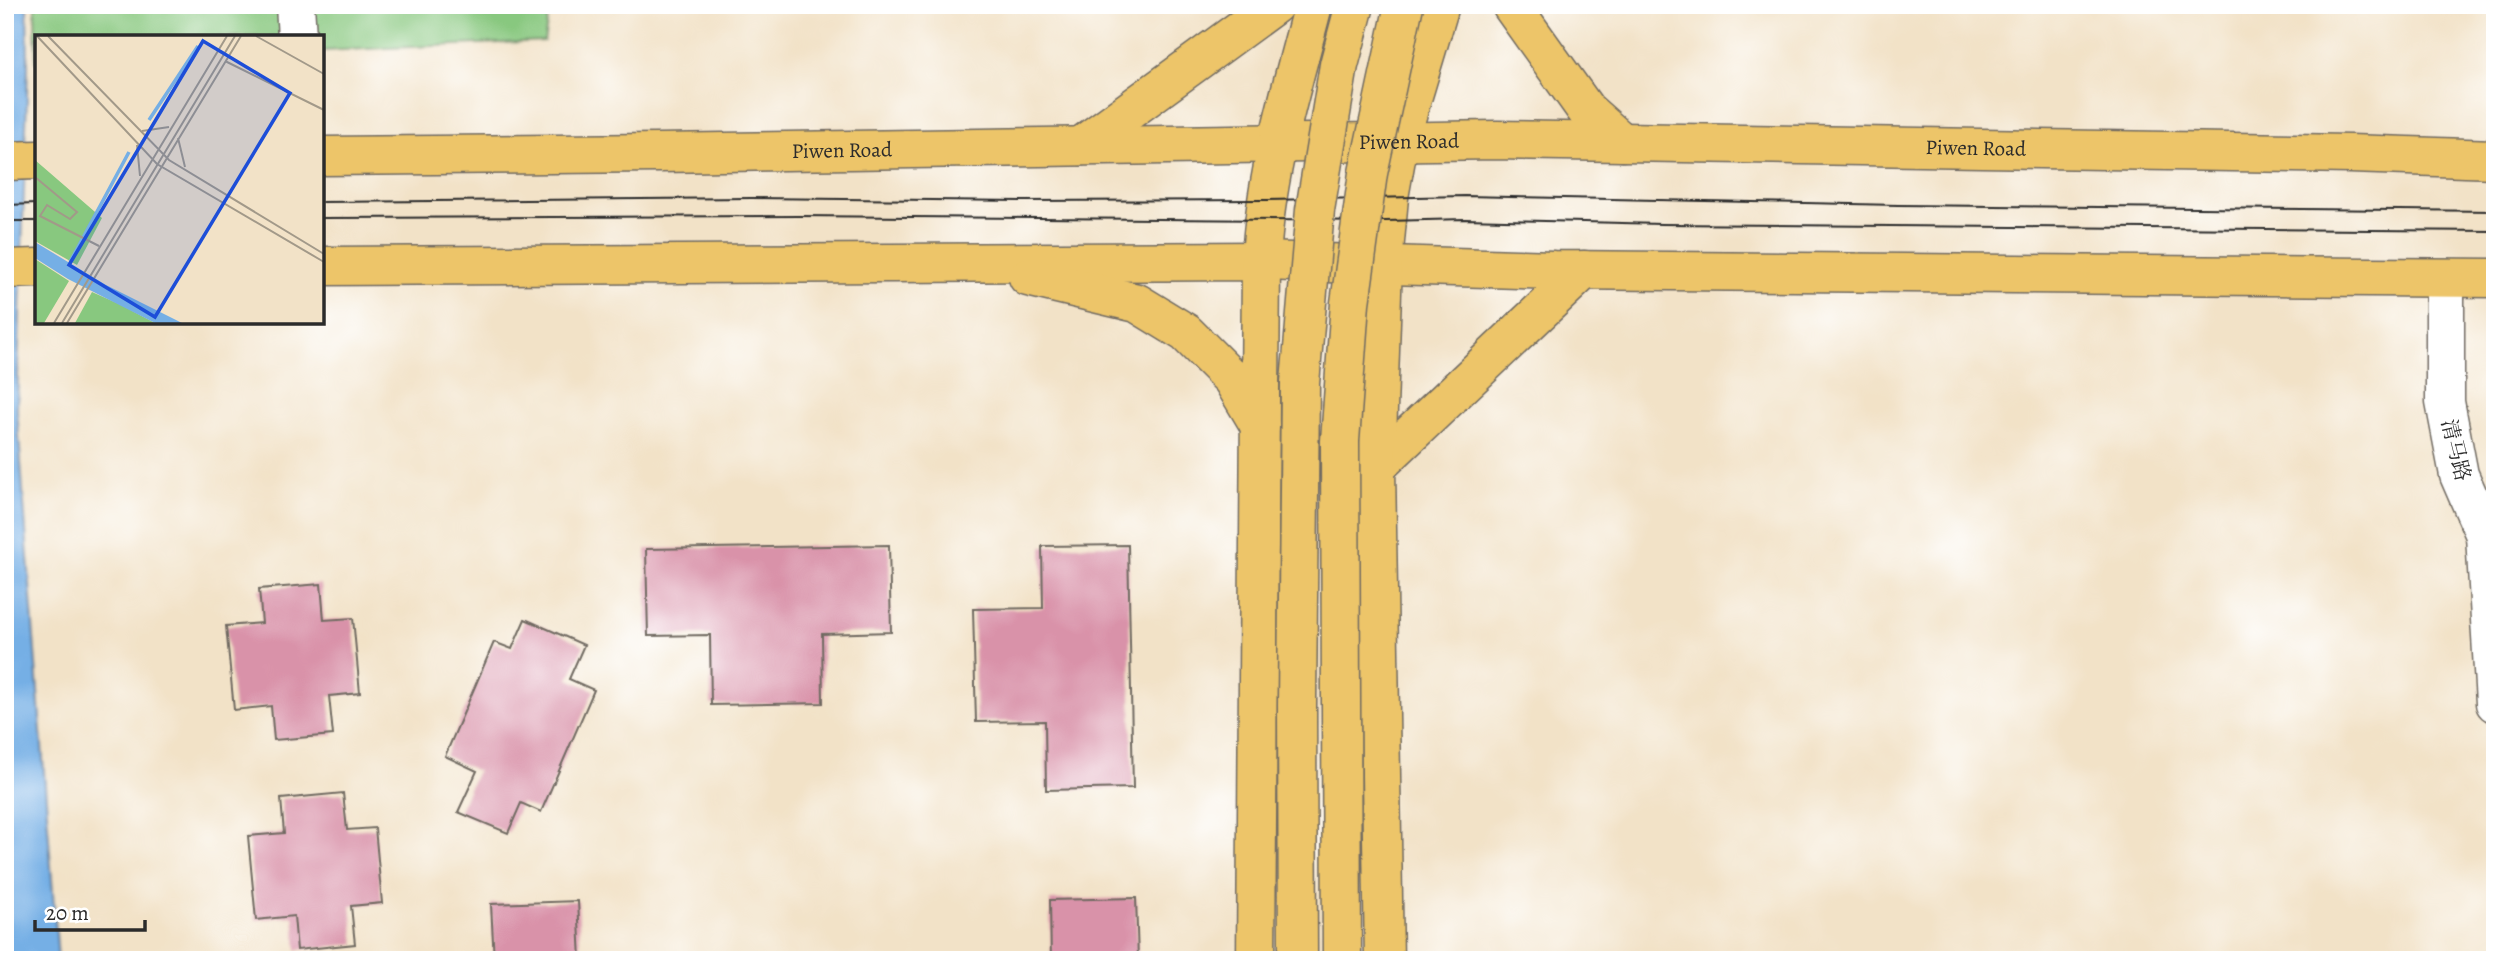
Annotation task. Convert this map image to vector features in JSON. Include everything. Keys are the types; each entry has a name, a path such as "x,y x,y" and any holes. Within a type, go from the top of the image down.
{"main road":[{"path":"1081,146 1273,5"},
{"path":"1256,960 1263,221 1277,144 1313,5"},
{"path":"1298,960 1300,383 1315,210 1339,65 1355,5"},
{"path":"1342,960 1342,413 1350,303 1368,173 1404,5"},
{"path":"1384,960 1376,467 1383,263 1389,197 1399,142 1440,5"},
{"path":"1511,5 1586,110 1622,142"},
{"name":"Piwen Road","path":"324,156 1496,140 2350,154 2495,159"},
{"path":"5,161 35,160"},
{"path":"324,266 1261,261 1584,270 2495,278"},
{"path":"968,262 1138,303 1186,333 1232,379 1260,426"},
{"path":"5,269 35,268"},
{"path":"1376,467 1584,270"}],"street":[{"path":"295,5 298,35"},
{"name":"清马路","path":"2445,278 2445,402 2459,475 2485,535 2495,703"}],"green space":[{"path":"35,5 550,5 544,41 324,51 324,35 36,35"}],"water":[{"path":"5,5 27,5 28,65 17,409 58,960 5,960"}],"building":[{"path":"889,545 891,632 822,634 823,703 711,705 710,635 648,636 646,549"},
{"path":"1128,545 1133,788 1046,790 1045,721 976,722 973,609 1043,608 1042,546"},
{"path":"321,584 324,620 353,618 360,693 329,696 333,735 274,740 271,706 234,710 226,626 262,623 259,589"},
{"path":"525,619 584,645 569,679 594,690 541,812 521,803 508,833 458,812 477,771 445,756 494,642 512,649"},
{"path":"343,793 347,830 375,828 382,903 351,906 355,944 297,950 294,916 256,920 248,836 284,833 281,799"},
{"path":"1136,898 1138,960 1051,960 1050,900"},
{"path":"578,901 581,960 494,960 491,904"}],"tram line":[{"path":"324,202 752,198 1267,200 1465,196 1898,205 2495,211"},
{"path":"5,205 35,204"},
{"path":"324,218 799,216 1386,221 1465,219 1661,224 2495,231"},
{"path":"5,221 35,221"}]}
